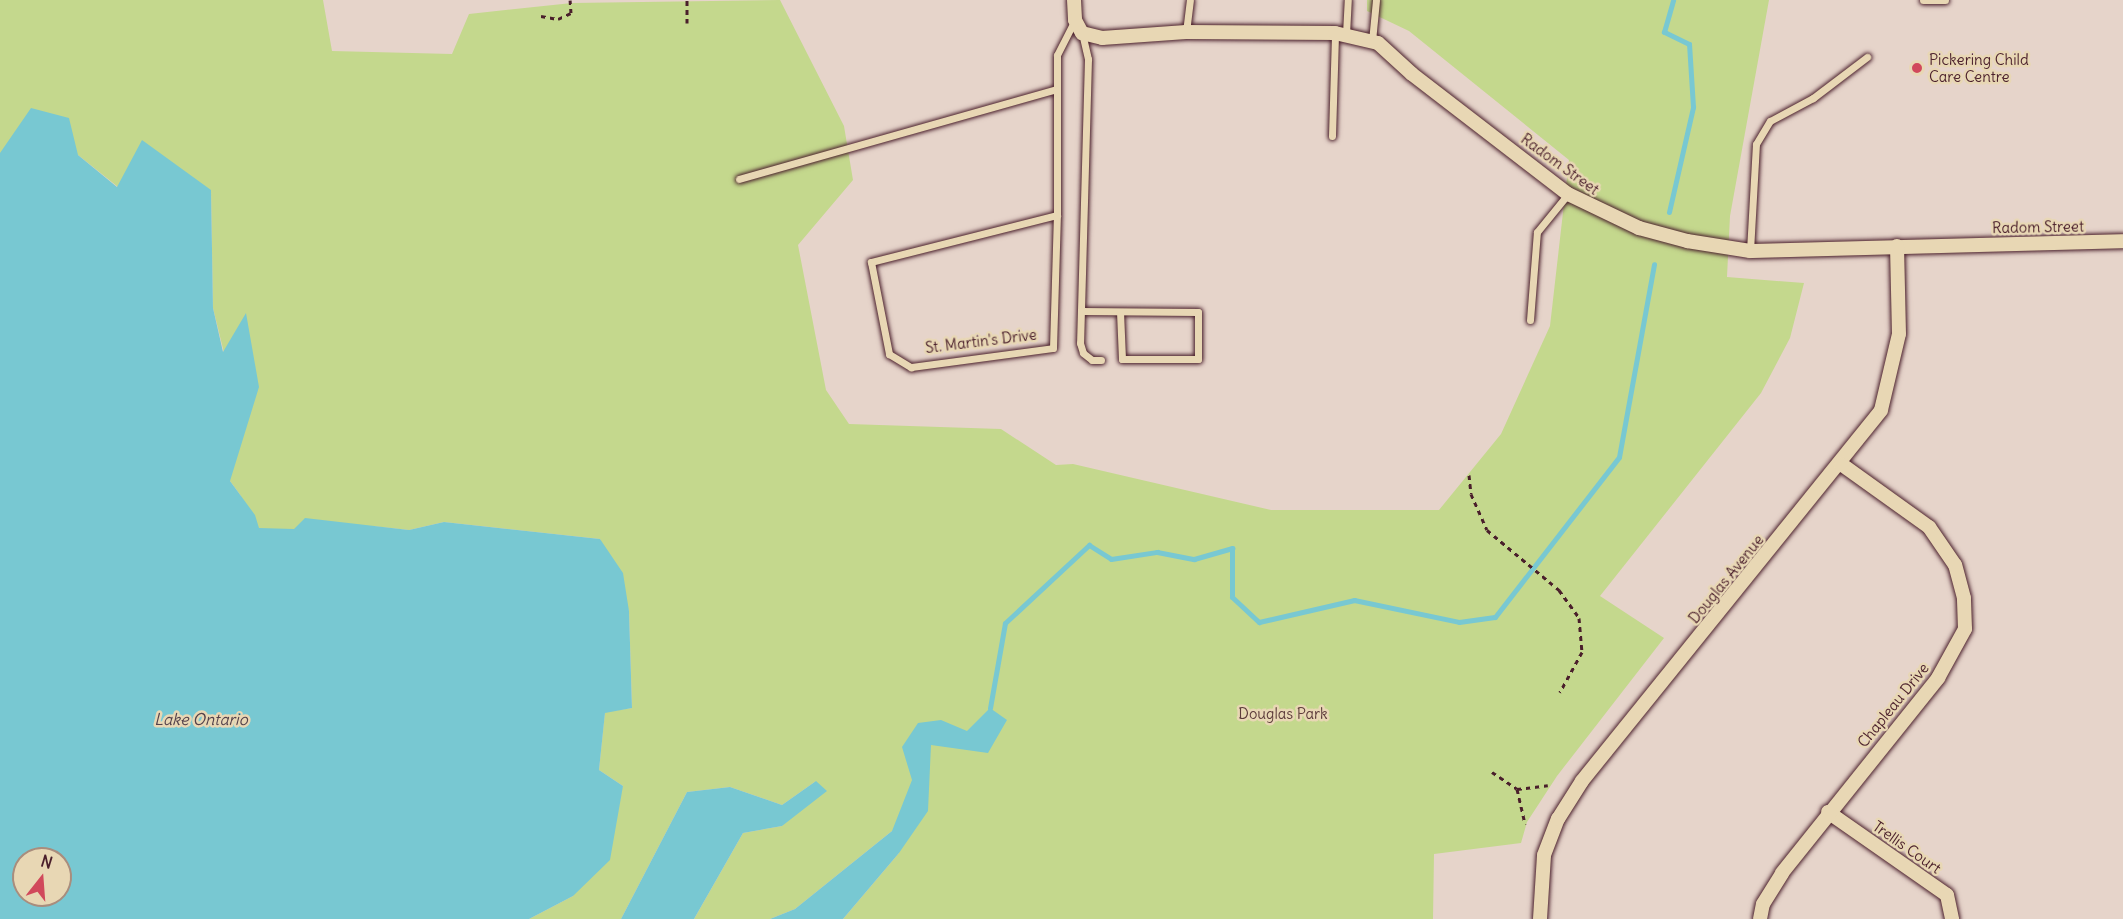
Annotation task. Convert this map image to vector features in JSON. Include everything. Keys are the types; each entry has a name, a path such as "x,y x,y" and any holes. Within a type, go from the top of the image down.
{"street":[{"path":"1074,0 1075,20 1082,33"},
{"name":"Radom Street","path":"1082,33 1102,38 1186,32 1340,34 1372,41 1568,194 1638,228 1687,241 1750,251 2123,241"},
{"name":"Douglas Avenue","path":"1540,919 1544,855 1558,819 1582,781 1841,464 1881,410 1893,369 1899,334 1898,246"},
{"name":"Chapleau Drive","path":"1760,919 1763,904 1828,812 1938,678 1965,629 1964,598 1955,565 1929,527 1841,464"},
{"name":"Trellis Court","path":"1828,812 1947,895 1952,919"}],"lane":[{"path":"1186,32 1190,0"},
{"path":"1332,136 1340,34 1348,0"},
{"path":"1372,41 1376,0"},
{"path":"1923,0 1945,0"},
{"name":"St. Martin's Drive","path":"1057,215 871,262 889,354 911,367 1053,348 1057,215 1057,55 1075,20"},
{"path":"1082,33 1088,59 1081,311 1083,353 1092,360 1101,360"},
{"path":"1750,251 1756,144 1770,121 1814,98 1867,57"},
{"path":"739,179 1057,88"},
{"path":"1530,320 1537,232 1568,194"},
{"path":"1081,311 1198,312 1198,359 1122,359 1120,312"}],"path":[{"path":"541,16 558,19 571,13 570,0"},
{"path":"687,0 687,23"},
{"path":"1469,475 1471,494 1487,530 1559,590 1580,618 1582,652 1560,692"},
{"path":"1492,772 1517,789 1548,785"},
{"path":"1517,789 1525,824"}],"green space":[{"name":"Douglas Park","path":"0,0 323,0 332,51 452,54 469,14 572,3 780,0 844,126 853,180 798,245 826,390 849,424 1001,429 1056,465 1073,464 1271,510 1439,510 1501,434 1550,326 1569,160 1409,31 1367,11 1367,0 1769,0 1730,216 1727,277 1804,283 1790,338 1761,393 1600,596 1664,638 1557,776 1527,822 1521,843 1434,854 1433,919 843,919 899,853 892,831 795,909 770,919 694,919 743,833 782,826 816,781 782,805 730,787 687,792 621,919 529,919 573,896 623,786 599,770 605,712 632,708 629,611 600,539 444,522 409,530 372,526 209,886 0,919 0,446 241,496 230,481 224,353 213,308 211,190 118,187 78,155 0,208"}],"water":[{"name":"Lake Ontario","path":"31,108 69,118 78,155 117,187 142,140 211,190 213,308 223,352 246,313 259,387 230,481 255,515 259,528 294,529 305,518 409,530 444,522 600,539 623,573 629,611 632,708 605,713 599,770 623,786 610,860 573,896 529,919 0,919 0,153"},
{"path":"990,708 1007,720 988,753 931,745 928,811 899,853 843,919 770,919 795,909 892,831 912,780 902,747 918,723 941,720 967,731"},
{"path":"816,781 827,791 782,826 743,833 694,919 621,919 687,792 730,787 782,805"}],"waterway":[{"path":"1669,212 1693,107 1689,44 1664,32 1673,0"},
{"path":"990,708 1005,623 1089,545 1111,559 1157,552 1194,559 1232,548 1232,597 1259,622 1354,600 1459,622 1495,617 1619,457 1654,264"}],"place":[{"name":"Pickering Child Care Centre","path":"1917,68"}]}
